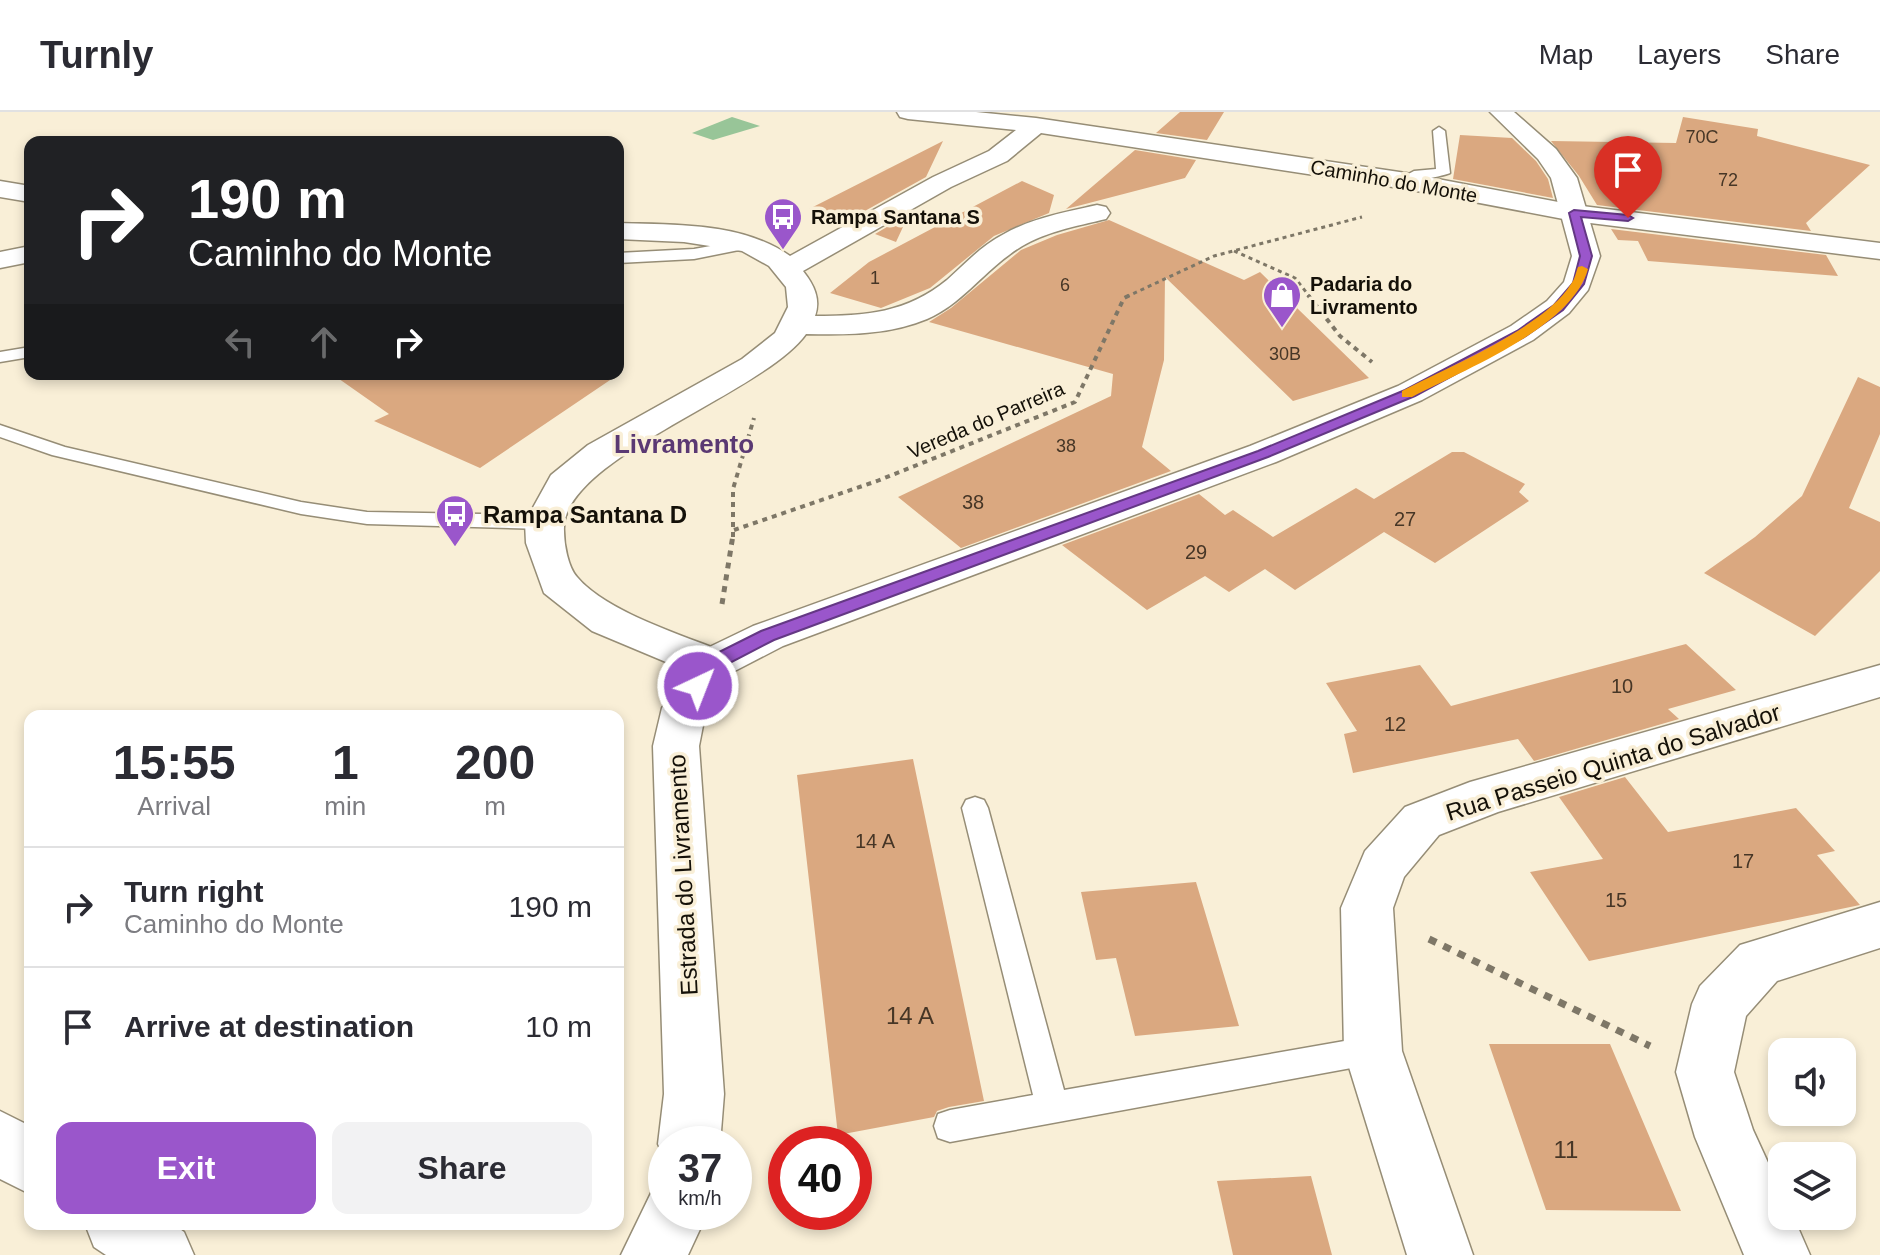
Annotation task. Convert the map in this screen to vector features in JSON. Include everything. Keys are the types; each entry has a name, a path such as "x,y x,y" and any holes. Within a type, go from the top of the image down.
{"street":[{"name":"Caminho do Monte","path":"908,112 1036,125 1406,181 1574,213 1654,220 1880,251"},
{"path":"624,231 697,236 749,244 779,260 800,286 803,307 797,325 786,340 753,366 601,453 564,483 544,522 545,543 558,583 607,621 712,664 768,636 1263,454 1410,393 1522,333 1558,307 1578,284 1586,256 1564,178 1547,154 1501,112"},
{"path":"1092,134 1112,114"},
{"path":"787,269 942,182 998,156 1036,125"},
{"path":"0,189 24,193"},
{"path":"797,325 849,325 888,321 914,314 935,304 1017,237 1039,227 1097,213"},
{"path":"0,260 24,255"},
{"name":"Estrada do Livramento","path":"691,1126 694,1094 676,746 684,708 712,664"},
{"name":"Rua Passeio Quinta do Salvador","path":"1440,1255 1373,1051 1367,908 1383,866 1422,821 1487,796 1880,681"},
{"path":"1777,1255 1725,1137 1705,1072 1720,1004 1759,962 1880,925"},
{"path":"0,1142 24,1159"},
{"path":"126,1230 161,1255"},
{"path":"654,1255 667,1230"}],"lane":[{"path":"1406,181 1419,174 1443,173 1439,131"},
{"path":"624,258 694,254 749,244"},
{"path":"0,357 24,353"},
{"path":"0,431 59,451 301,508 367,518 544,522"},
{"path":"975,808 1053,1109"},
{"path":"950,1126 1373,1051"}],"path":[{"name":"Vereda do Parreira","path":"734,530 877,481 1075,402 1124,298 1214,256 1383,212 1406,181"},
{"path":"1234,251 1295,278 1340,336 1410,393"},
{"path":"712,664 734,530 733,489"},
{"path":"1367,908 1705,1072"}],"shaded area":[{"path":"732,117 760,126 713,140 692,133"}],"building":[{"path":"1180,112 1224,112 1207,140 1156,133"},
{"path":"1683,117 1758,129 1757,136 1870,165 1806,223 1811,231 1597,205 1551,141 1676,143"},
{"path":"1460,135 1512,138 1536,161 1548,179 1553,198 1453,179"},
{"path":"943,141 926,177 845,222 809,209"},
{"path":"1135,150 1196,160 1185,178 1066,209"},
{"path":"1022,181 1054,195 1049,213 994,236 930,288 881,308 830,293 869,262"},
{"path":"909,214 896,242 875,234"},
{"path":"1109,220 1244,280 1260,272 1369,378 1293,401 1165,277 1164,360 1142,447 1171,471 961,548 898,497 1111,396 1113,374 929,322 951,308 1021,250 1057,235"},
{"path":"1611,229 1826,255 1838,276 1648,261 1638,241 1618,240"},
{"path":"1858,377 1880,387 1880,434 1849,508 1880,522 1880,571 1815,636 1704,573 1755,537 1802,496"},
{"path":"341,380 610,380 480,468 374,421 389,414"},
{"path":"1452,452 1464,452 1525,484 1519,492 1529,501 1435,563 1384,532 1295,590 1265,569 1229,592 1205,576 1147,610 1062,545 1199,494 1225,515 1233,510 1273,537 1356,488 1374,499"},
{"path":"1686,644 1736,690 1668,709 1679,719 1534,761 1518,739 1353,773 1344,734 1357,731 1326,683 1420,665 1451,706"},
{"path":"913,759 984,1101 949,1107 937,1111 934,1117 872,1129 872,1126 837,1126 797,775"},
{"path":"1625,777 1668,832 1796,808 1835,851 1817,855 1860,905 1589,961 1530,872 1603,859 1559,797"},
{"path":"1196,882 1239,1026 1135,1036 1116,958 1096,960 1081,892"},
{"path":"1489,1044 1610,1044 1681,1211 1546,1210"},
{"path":"1311,1176 1332,1255 1233,1255 1217,1181"}],"slow traffic":[{"path":"1407,394 1522,333 1558,307 1578,284 1582,269"}],"place":[{"name":"Rampa Santana S","path":"783,251"},
{"name":"Padaria do Livramento","path":"1282,329"},
{"name":"Rampa Santana D","path":"455,548"}],"district":[{"name":"Livramento","path":"684,444"}],"route":[{"path":"698,686 712,664 768,636 1263,454 1410,393 1522,333 1558,307 1578,284 1586,256 1574,213 1628,218"}]}
